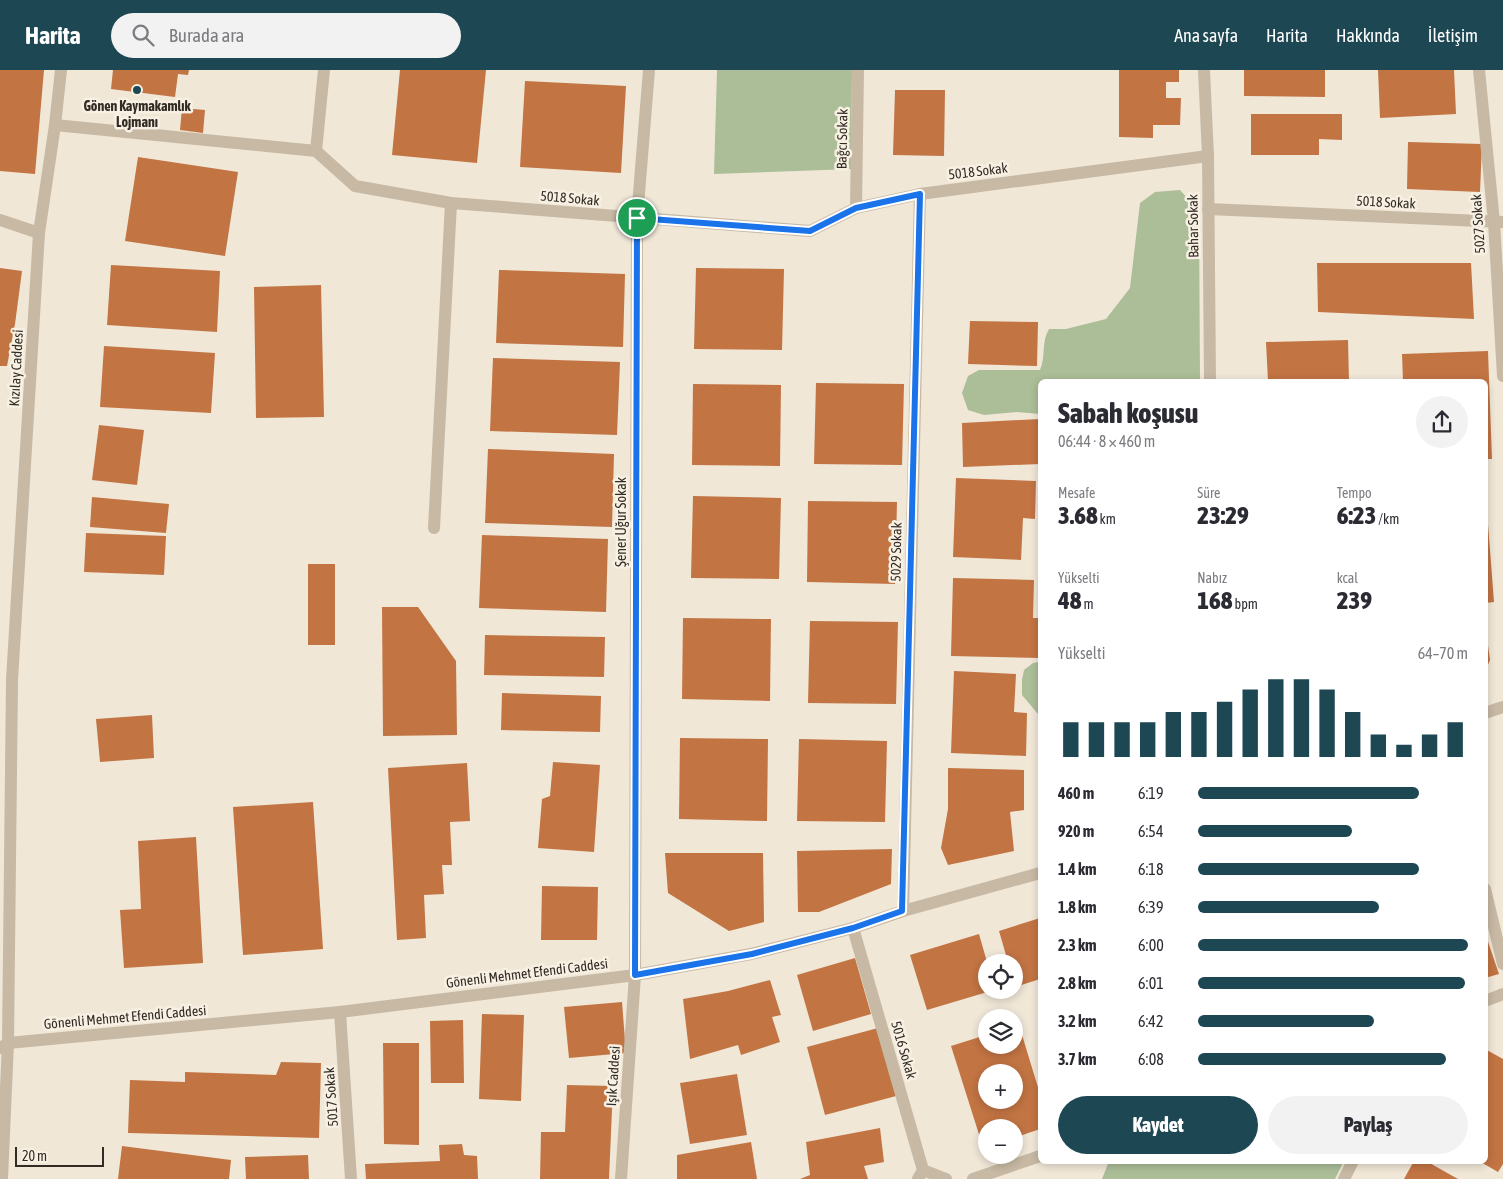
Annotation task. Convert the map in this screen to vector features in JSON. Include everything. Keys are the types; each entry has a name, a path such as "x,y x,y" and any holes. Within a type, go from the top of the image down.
{"street":[{"name":"Kızılay Caddesi","path":"2,1179 6,679 39,233 61,70"},
{"path":"55,125 316,151 324,70"},
{"name":"Şener Uğur Sokak","path":"635,975 637,218 649,70"},
{"name":"Bağcı Sokak","path":"856,208 858,70"},
{"name":"Bahar Sokak","path":"1204,70 1208,156 1210,379"},
{"name":"5027 Sokak","path":"1479,70 1499,222 1503,376"},
{"name":"5018 Sokak","path":"316,151 355,186 451,203 810,231 856,208 920,194 1208,156"},
{"name":"5029 Sokak","path":"902,911 920,194"},
{"path":"434,528 451,203"},
{"name":"5018 Sokak","path":"1208,209 1499,222"},
{"path":"0,220 39,233"},
{"path":"1488,713 1503,707"},
{"name":"Gönenli Mehmet Efendi Caddesi","path":"4,1046 340,1012 635,975 752,954 853,928 902,911 1038,874"},
{"path":"1488,902 1503,964"},
{"name":"5016 Sokak","path":"853,928 921,1175"},
{"name":"Işık Caddesi","path":"621,1179 635,975"},
{"path":"1488,1000 1503,994"},
{"name":"5017 Sokak","path":"340,1012 351,1179"},
{"path":"973,1179 1038,1157"},
{"path":"1344,1179 1352,1164"},
{"path":"921,1175 946,1179"}],"green space":[{"path":"717,70 852,70 851,169 714,174"},
{"path":"1180,190 1199,211 1200,379 1038,379 1038,414 1017,412 984,415 968,410 962,393 968,376 979,370 1040,370 1045,339 1049,329 1066,329 1106,319 1130,288 1140,203 1155,192"},
{"path":"1038,662 1038,714 1022,695 1024,670 1033,663"},
{"path":"1108,1164 1342,1164 1335,1179 1102,1179"}],"building":[{"path":"0,70 44,70 35,174 0,171"},
{"name":"Gönen Kaymakamlık Lojmanı","path":"113,70 189,70 188,75 178,74 175,97 111,89"},
{"path":"400,70 486,70 477,163 392,155"},
{"path":"1119,70 1179,70 1179,82 1166,82 1166,98 1181,98 1180,125 1153,125 1153,138 1119,137"},
{"path":"1244,70 1325,70 1325,97 1244,96"},
{"path":"1378,70 1454,70 1456,114 1380,118"},
{"path":"525,81 626,86 621,173 520,167"},
{"path":"895,90 945,90 944,156 893,155"},
{"path":"182,108 205,110 203,133 180,130"},
{"path":"1251,114 1342,114 1342,140 1319,139 1319,155 1251,155"},
{"path":"1408,142 1482,144 1480,192 1407,189"},
{"path":"138,157 238,172 225,256 125,241"},
{"path":"1317,263 1471,263 1474,319 1318,312"},
{"path":"111,265 220,271 217,332 107,325"},
{"path":"0,268 22,271 7,366 0,366"},
{"path":"696,268 784,269 782,350 694,349"},
{"path":"499,270 625,274 623,347 496,343"},
{"path":"321,285 324,417 256,418 254,287"},
{"path":"970,321 1038,322 1037,366 968,364"},
{"path":"1348,340 1349,379 1268,379 1266,342"},
{"path":"104,346 215,353 211,413 100,407"},
{"path":"1488,351 1492,459 1488,459 1488,379 1403,379 1402,354"},
{"path":"493,358 620,362 617,435 490,431"},
{"path":"816,383 904,384 902,465 814,464"},
{"path":"693,384 781,385 780,466 692,465"},
{"path":"1038,419 1038,464 963,467 962,423"},
{"path":"99,425 144,430 137,485 92,480"},
{"path":"488,449 614,454 612,527 485,523"},
{"path":"956,478 1036,481 1035,519 1023,518 1021,560 953,557"},
{"path":"693,496 781,498 779,579 691,578"},
{"path":"92,497 169,504 166,533 90,527"},
{"path":"808,501 897,502 895,584 807,582"},
{"path":"1488,524 1494,602 1488,603"},
{"path":"86,533 166,536 164,575 84,572"},
{"path":"482,535 608,539 606,612 479,608"},
{"path":"308,564 335,564 335,645 308,645"},
{"path":"953,578 1034,580 1033,618 1038,618 1038,658 951,656"},
{"path":"382,607 418,607 456,661 457,735 383,736"},
{"path":"683,618 771,619 770,701 682,699"},
{"path":"810,621 898,622 896,704 808,703"},
{"path":"485,635 605,637 604,677 484,675"},
{"path":"1488,645 1490,660 1488,665"},
{"path":"954,671 1016,674 1014,712 1027,713 1026,756 951,753"},
{"path":"502,693 601,696 600,732 501,730"},
{"path":"152,715 154,758 100,762 96,719"},
{"path":"680,738 768,739 767,821 679,819"},
{"path":"799,739 887,741 885,822 797,821"},
{"path":"553,762 600,765 594,852 538,848 542,799 550,796"},
{"path":"467,763 470,821 450,822 452,865 442,865 444,894 424,895 426,938 397,940 388,768"},
{"path":"948,768 1024,770 1024,810 1010,812 1014,851 948,865 941,848 948,809"},
{"path":"313,802 323,949 243,955 233,807"},
{"path":"196,837 203,963 124,968 120,910 141,909 138,841"},
{"path":"892,849 891,884 819,912 798,912 797,851"},
{"path":"665,853 763,853 764,922 729,931 668,893"},
{"path":"542,886 598,887 597,940 541,940"},
{"path":"1038,919 1038,980 1023,984 1023,954 1006,954 999,931"},
{"path":"979,934 985,954 978,954 978,995 927,1010 910,955"},
{"path":"1488,942 1499,974 1488,977"},
{"path":"855,958 871,1014 813,1031 797,975"},
{"path":"770,980 781,1015 772,1017 780,1042 741,1055 738,1045 690,1059 683,999 728,991"},
{"path":"622,1002 626,1053 569,1058 564,1007"},
{"path":"482,1014 524,1015 521,1101 479,1099"},
{"path":"463,1020 464,1083 431,1083 430,1021"},
{"path":"878,1028 896,1096 825,1115 807,1047"},
{"path":"978,1038 978,1054 1023,1054 1023,1038 1038,1087 1038,1130 1023,1135 1023,1119 978,1119 978,1131 951,1046"},
{"path":"383,1043 419,1043 419,1145 384,1144"},
{"path":"1488,1051 1503,1059 1503,1164 1498,1172 1484,1164 1488,1164"},
{"path":"281,1062 321,1063 319,1138 128,1133 130,1080 185,1082 185,1072 276,1075"},
{"path":"737,1074 747,1135 690,1144 680,1083"},
{"path":"567,1085 613,1086 609,1179 540,1179 541,1132 565,1132"},
{"path":"880,1128 884,1162 864,1166 868,1179 800,1179 810,1175 806,1142"},
{"path":"751,1142 757,1179 677,1179 677,1155"},
{"path":"462,1144 464,1155 477,1156 478,1179 366,1179 365,1164 440,1161 439,1145"},
{"path":"122,1146 231,1160 229,1179 118,1179"},
{"path":"308,1155 309,1179 246,1179 245,1157"},
{"path":"1412,1164 1431,1164 1458,1179 1404,1179"}],"place":[{"name":"Gönen Kaymakamlık Lojmanı","path":"137,90"}],"route":[{"path":"920,194 902,911 853,928 752,954 635,975 636,493 637,218 810,231 856,208 920,194"}]}
